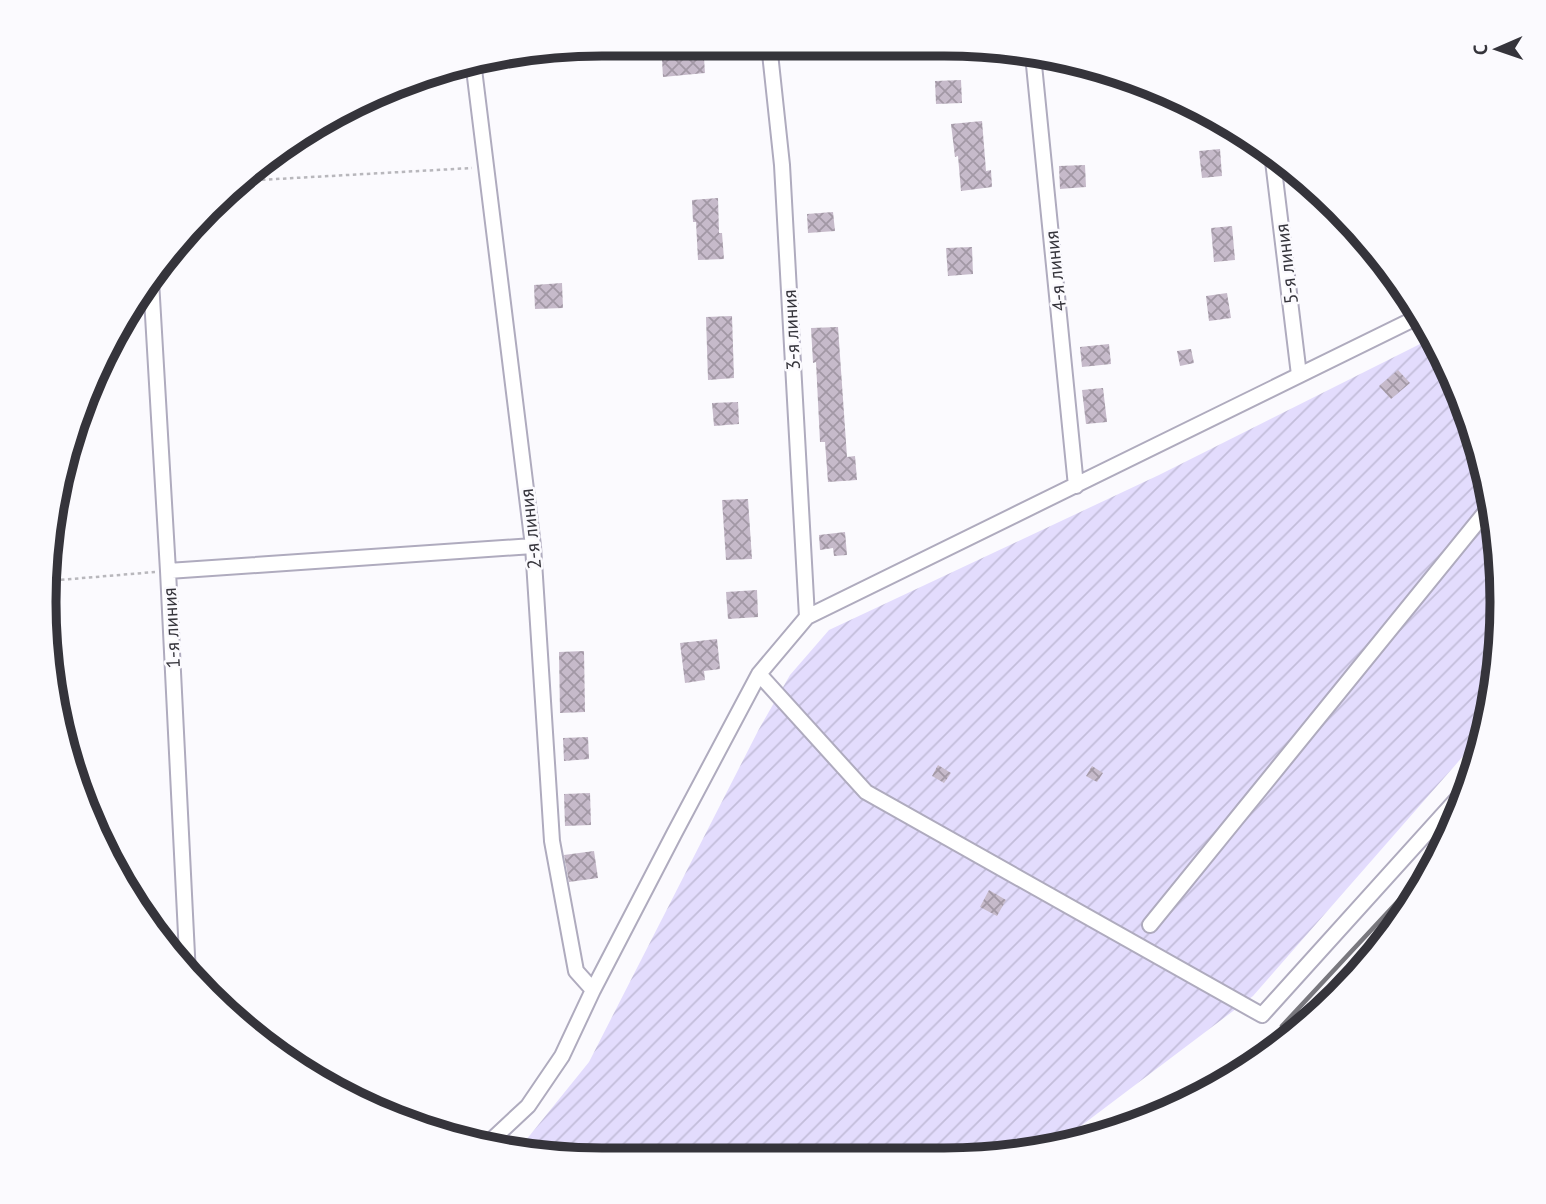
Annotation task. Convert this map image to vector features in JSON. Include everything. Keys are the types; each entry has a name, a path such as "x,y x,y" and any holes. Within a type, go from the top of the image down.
{"street":[{"name":"3-я линия","path":"770,56 782,165 807,617"},
{"name":"4-я линия","path":"1034,64 1076,486"},
{"name":"2-я линия","path":"474,72 533,546 552,841 576,971 593,990"},
{"name":"5-я линия","path":"1274,167 1299,375"},
{"name":"1-я линия","path":"152,294 187,957"},
{"path":"494,1138 528,1106 562,1056 593,990 759,674 807,617 1411,320"},
{"path":"1150,925 1483,515"},
{"path":"168,571 533,546"},
{"path":"759,674 866,792 1262,1015 1449,808"}],"path":[{"path":"256,180 487,167"},
{"path":"57,580 168,571"}],"shaded area":[{"path":"1424,342 1461,426 1480,495 1489,566 1489,638 1480,709 1469,749 1253,996 1072,1132 1051,1138 980,1147 944,1148 602,1148 524,1142 589,1062 759,729 790,675 829,630 1159,475"}],"building":[{"path":"662,56 704,56 705,73 663,77"},
{"path":"961,80 962,103 936,104 935,81"},
{"path":"982,121 986,171 991,170 992,187 961,191 958,156 955,157 951,124"},
{"path":"1220,149 1222,176 1202,178 1199,151"},
{"path":"1085,165 1086,187 1060,189 1059,166"},
{"path":"718,198 719,233 722,233 724,259 698,260 692,200"},
{"path":"833,212 835,231 808,233 807,214"},
{"path":"1232,226 1235,260 1214,262 1211,228"},
{"path":"972,247 973,274 948,276 946,248"},
{"path":"562,283 563,308 535,309 534,285"},
{"path":"1227,293 1231,318 1209,321 1206,296"},
{"path":"732,316 734,378 708,380 706,317"},
{"path":"838,327 847,457 855,456 857,480 828,482 825,442 820,442 816,362 813,363 811,328"},
{"path":"1109,344 1111,364 1082,367 1080,347"},
{"path":"1191,349 1194,363 1180,366 1177,351"},
{"path":"1398,370 1410,383 1391,399 1379,386"},
{"path":"1103,388 1107,422 1086,424 1082,390"},
{"path":"738,402 739,424 714,426 712,403"},
{"path":"748,499 752,559 726,560 722,500"},
{"path":"845,532 847,555 834,556 833,548 820,550 819,535"},
{"path":"757,590 758,617 728,619 726,592"},
{"path":"717,639 720,669 704,671 705,680 685,683 680,643"},
{"path":"584,651 585,712 560,713 559,652"},
{"path":"588,737 589,759 564,761 563,738"},
{"path":"938,765 951,773 944,783 932,776"},
{"path":"1092,766 1103,773 1097,782 1086,776"},
{"path":"590,793 591,825 565,826 564,794"},
{"path":"594,851 598,878 569,882 564,855"},
{"path":"989,890 1006,900 997,916 980,907"}],"railway":[{"path":"1282,1026 1405,893"},
{"path":"1273,1037 1289,1020"}]}
